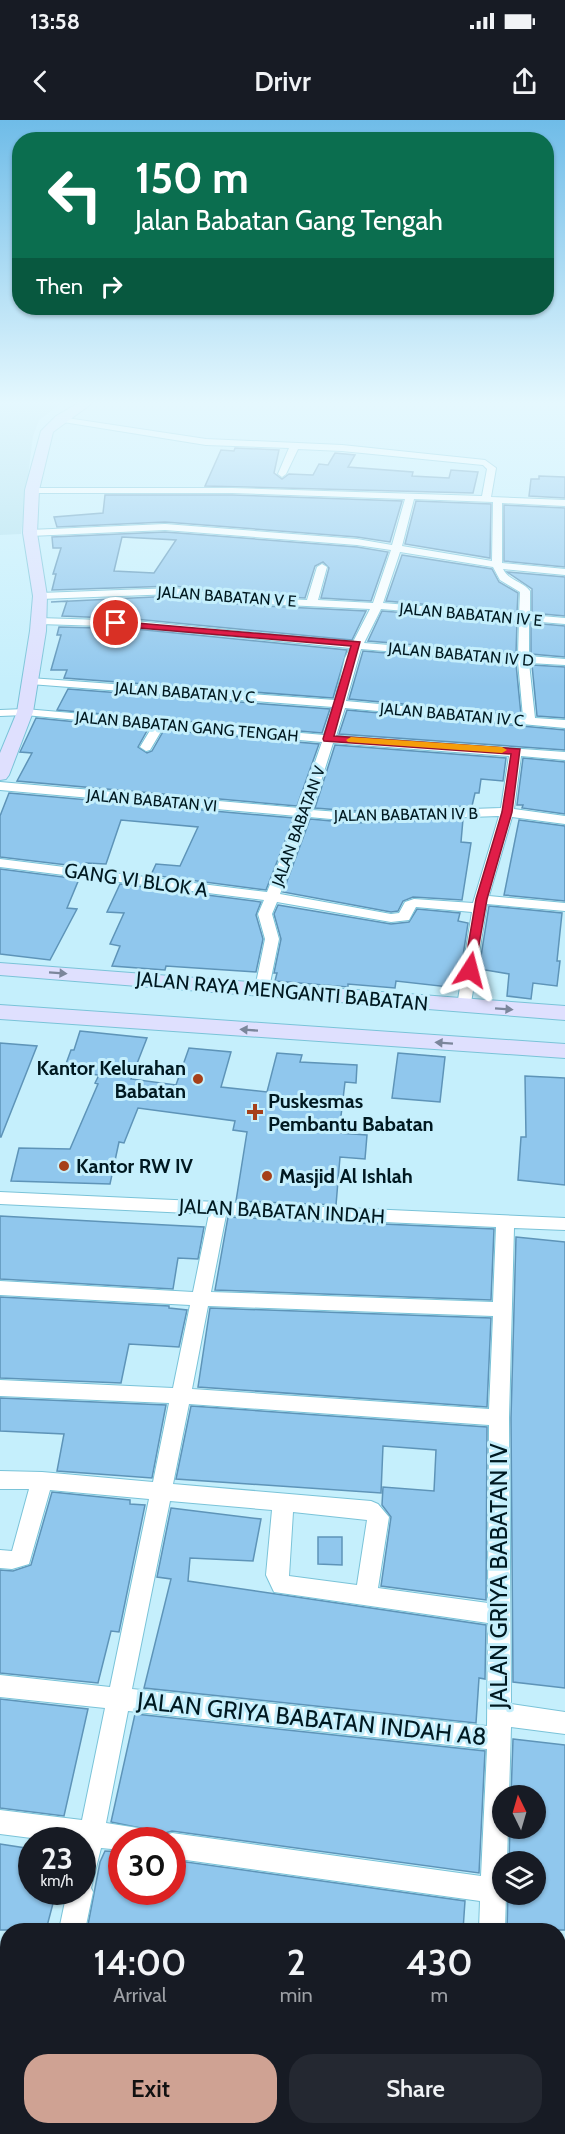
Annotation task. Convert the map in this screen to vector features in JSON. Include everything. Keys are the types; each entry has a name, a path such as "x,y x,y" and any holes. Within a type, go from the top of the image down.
{"main road":[{"path":"0,775 25,712 39,621 40,596 30,533 32,498"},
{"name":"JALAN RAYA MENGANTI BABATAN","path":"0,969 565,1013"},
{"name":"JALAN RAYA MENGANTI BABATAN","path":"0,1011 565,1051"}],"street":[{"name":"JALAN BABATAN V","path":"262,988 273,939 265,914 304,814 340,704 351,658 377,606 409,498"},
{"path":"460,498 565,503"},
{"path":"498,500 497,565 505,580 520,585 525,591 523,659 528,721"},
{"path":"30,533 165,527 357,543 497,565 565,572"},
{"path":"312,602 322,567"},
{"name":"JALAN BABATAN V E","path":"40,596 156,590 246,600 377,606"},
{"name":"JALAN BABATAN IV E","path":"377,606 565,621"},
{"name":"JALAN BABATAN IV D","path":"39,621 135,624 410,651 565,663"},
{"name":"JALAN BABATAN V C","path":"30,681 340,704"},
{"name":"JALAN BABATAN IV C","path":"340,704 565,724"},
{"name":"JALAN BABATAN GANG TENGAH","path":"0,713 25,712 328,739 565,756"},
{"path":"146,747 159,724"},
{"path":"465,1006 481,904 507,812 516,751"},
{"name":"JALAN BABATAN VI","path":"0,786 304,814"},
{"name":"JALAN BABATAN IV B","path":"304,814 353,817 507,812 565,820"},
{"name":"GANG VI BLOK A","path":"0,863 272,897 391,918 404,917 410,905 414,903 481,904"},
{"path":"481,904 565,907"},
{"name":"JALAN BABATAN INDAH","path":"0,1198 565,1224"},
{"name":"JALAN GRIYA BABATAN INDAH A8","path":"219,1208 120,1698 499,1739"},
{"name":"JALAN GRIYA BABATAN IV","path":"495,1851 499,1739 499,1418 505,1221"},
{"path":"0,1288 201,1299 504,1309"},
{"path":"0,1388 181,1396 499,1418"},
{"path":"0,1480 42,1481 162,1491 375,1513 378,1517 366,1597"},
{"path":"0,1559 12,1560 21,1557 42,1481"},
{"path":"283,1504 277,1575 282,1585 498,1614"},
{"path":"0,1686 120,1698 93,1827"},
{"path":"499,1714 565,1723"},
{"path":"0,1822 38,1827"},
{"path":"186,1847 492,1890"},
{"path":"73,1923 77,1905"},
{"name":"JALAN GRIYA BABATAN IV","path":"492,1923 493,1905"}],"shaded area":[{"path":"0,498 25,498 21,534 0,535"}],"building":[{"path":"105,498 317,498 402,501 390,542 357,537 165,522 57,527 54,517 103,513"},
{"path":"416,501 491,504 490,558 405,544"},
{"path":"504,505 565,508 565,567 504,561"},
{"path":"165,532 357,547 388,552 371,601 321,598 329,568 323,562 315,566 305,598 246,595 174,586 52,590 56,574 53,574 61,548 53,548 52,537","holes":["122,537 176,540 154,573 114,571"]},
{"path":"402,555 492,569 499,582 518,593 517,612 386,601"},
{"path":"507,572 565,577 565,616 532,613 532,589"},
{"path":"174,596 246,605 366,611 352,640 135,619 62,616 67,601"},
{"path":"382,611 517,622 516,653 368,641"},
{"path":"531,623 565,626 565,657 531,654"},
{"path":"59,627 135,629 347,650 333,698 64,678 67,670 51,670 61,635 57,635"},
{"path":"363,651 516,664 521,715 349,699"},
{"path":"532,665 565,667 565,718 537,716"},
{"path":"68,689 330,709 322,733 57,710"},
{"path":"347,710 565,730 565,750 339,734"},
{"path":"36,718 148,729 138,747 147,753 152,751 164,730 319,744 297,806 17,781 32,753 20,752"},
{"path":"335,745 506,758 503,781 481,779 479,793 475,793 472,806 353,811 315,808"},
{"path":"523,758 565,762 565,814 522,808 523,805 517,805"},
{"path":"9,793 294,818 266,890 151,875 156,864 180,866 198,827 121,820 106,864 86,863 84,867 0,857 0,816"},
{"path":"310,819 353,823 463,819 461,842 471,843 462,900 413,897 403,901 398,911 391,912 283,892"},
{"path":"519,820 565,826 565,901 504,895"},
{"path":"0,869 79,879 67,908 77,909 50,960 0,954"},
{"path":"120,884 261,902 256,915 263,939 256,972 166,966 165,970 112,966 120,946 110,944 124,913 107,912"},
{"path":"278,905 391,924 409,922 417,909 460,913 458,921 468,923 458,988 396,981 395,988 275,981 277,973 274,973 281,939 274,914"},
{"path":"489,906 562,913 557,986 533,983 531,999 507,996 509,974 479,969"},
{"path":"80,1031 147,1038 131,1079 176,1085 189,1048 231,1052 221,1087 267,1092 277,1053 302,1055 300,1062 357,1065 356,1083 345,1082 339,1133 367,1135 365,1159 340,1157 336,1205 236,1201 247,1132 233,1130 235,1121 138,1108 124,1143 119,1142 110,1184 11,1181 19,1148 70,1149 98,1084 95,1083 99,1075 63,1072"},
{"path":"0,1043 37,1046 1,1137 0,1137"},
{"path":"398,1053 445,1057 440,1102 392,1098"},
{"path":"525,1076 565,1078 565,1185 518,1180 521,1137 526,1137"},
{"path":"0,1216 204,1227 198,1259 178,1258 173,1289 0,1279"},
{"path":"228,1217 494,1229 491,1300 215,1290"},
{"path":"516,1237 565,1242 565,1688 513,1682 511,1418"},
{"path":"0,1297 169,1306 169,1308 187,1310 179,1347 129,1344 121,1383 0,1378"},
{"path":"210,1308 491,1318 487,1407 198,1387"},
{"path":"0,1398 166,1405 152,1478 57,1471 64,1434 0,1431"},
{"path":"191,1406 487,1427 486,1600 381,1586 391,1517 382,1505 383,1487 434,1491 436,1450 383,1446 381,1493 176,1479"},
{"path":"52,1492 130,1500 130,1504 145,1505 119,1632 111,1631 98,1683 0,1673 0,1570 13,1571 31,1565"},
{"path":"171,1508 261,1519 253,1561 190,1558 188,1581 486,1625 485,1679 479,1678 476,1723 144,1688 171,1579 157,1577"},
{"path":"318,1537 342,1537 342,1565 318,1564"},
{"path":"0,1699 88,1709 64,1816 0,1808"},
{"path":"135,1714 485,1751 479,1873 186,1833 186,1827 136,1827 111,1822"},
{"path":"513,1739 565,1745 565,1923 507,1923 508,1905 546,1905 546,1851 509,1851 510,1839 546,1839 546,1785 511,1785"},
{"path":"0,1844 18,1847 18,1905 53,1905 48,1923 0,1923"},
{"path":"105,1851 108,1851 108,1905 186,1905 186,1862 465,1901 463,1923 88,1923 92,1905 96,1905 96,1883 100,1862"}],"slow traffic":[{"path":"351,740 502,750"}],"place":[{"name":"Kantor Kelurahan Babatan","path":"198,1079"},
{"name":"Puskesmas Pembantu Babatan","path":"255,1112"},
{"name":"Kantor RW IV","path":"64,1166"},
{"name":"Masjid Al Ishlah","path":"267,1176"}],"route":[{"path":"116,623 357,644 328,739 516,751 507,812 481,899 470,970"}]}
